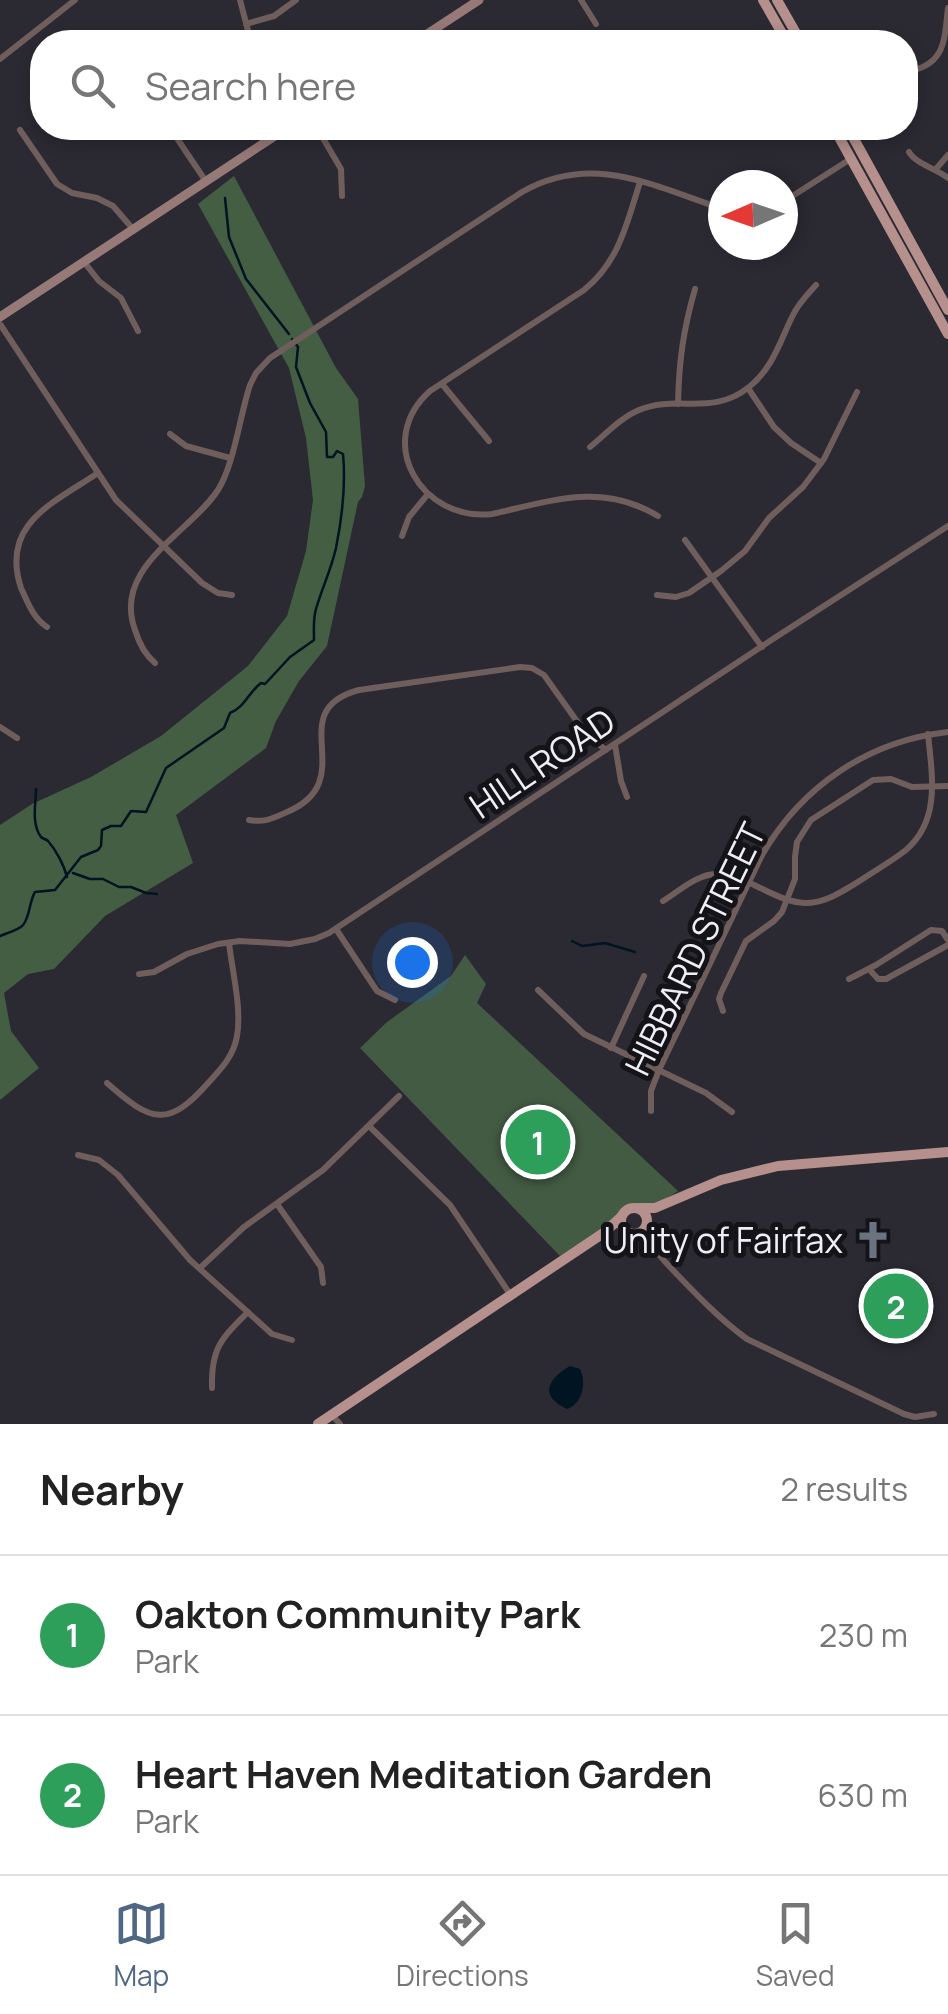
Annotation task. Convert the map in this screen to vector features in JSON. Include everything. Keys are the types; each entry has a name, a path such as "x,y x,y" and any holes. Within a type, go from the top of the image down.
{"main road":[{"path":"763,0 780,30"},
{"path":"777,0 794,30"},
{"path":"841,140 948,334"},
{"path":"855,140 948,310"},
{"path":"318,1424 336,1419 612,1226 629,1208 655,1208 721,1180 781,1166 948,1152"},
{"path":"563,1260 614,1234 642,1232 646,1224 684,1197"},
{"path":"639,1208 645,1214 646,1224"},
{"path":"621,1216 621,1226 631,1233"}],"street":[{"path":"37,30 74,0"},
{"path":"240,0 247,30"},
{"path":"246,24 274,16 296,0"},
{"path":"437,30 479,0"},
{"path":"581,0 596,24"},
{"path":"918,68 940,52 946,38 948,8"},
{"path":"0,60 30,36"},
{"path":"20,130 57,184 114,206 133,229"},
{"path":"178,140 205,180"},
{"path":"232,594 212,591 122,506 0,320 268,140"},
{"path":"324,140 341,169 342,196"},
{"path":"798,193 862,152"},
{"path":"909,152 912,158 948,178"},
{"path":"936,169 948,156"},
{"path":"155,662 142,650 133,625 130,604 139,575 214,495 224,478 250,385 270,358 536,184 560,175 614,174 708,204"},
{"path":"640,182 616,252 594,282 418,404 406,431 405,452 410,469 428,494 451,509 492,514 589,496 617,498 658,516"},
{"path":"84,262 121,298 138,330"},
{"path":"590,448 640,410 663,404 721,402 748,388 775,356 794,311 816,284"},
{"path":"678,404 683,332 695,290"},
{"path":"442,384 489,441"},
{"path":"748,388 774,428 821,463"},
{"path":"656,595 681,596 745,550 821,463 857,392"},
{"path":"170,434 183,445 230,458"},
{"path":"47,627 36,618 15,574 12,556 16,538 32,517 98,473"},
{"path":"402,536 408,517 428,494"},
{"name":"HILL ROAD","path":"139,974 154,972 187,954 228,942 290,944 336,929 948,526"},
{"path":"684,540 762,648"},
{"path":"250,820 269,820 313,796 322,776 323,719 332,705 358,690 532,668 548,680 586,734 606,750"},
{"path":"0,727 17,738"},
{"name":"HIBBARD STREET","path":"651,1111 651,1091 659,1070 778,829 822,783 849,765 900,741 948,732"},
{"path":"663,901 710,874 726,874 805,903 830,898 903,852 917,838 932,805 928,734"},
{"path":"615,744 627,797"},
{"path":"723,1011 721,994 746,941 778,918 788,899 795,878 797,842 816,815 873,780 885,778 912,788 948,786"},
{"path":"336,929 377,991 395,1000"},
{"path":"849,979 931,930 942,931 948,943 886,979 878,979 869,969"},
{"path":"107,1083 142,1111 165,1115 187,1106 224,1066 234,1048 238,1028 228,942"},
{"path":"611,1048 644,976"},
{"path":"538,990 584,1034 714,1098 732,1112"},
{"path":"200,1268 244,1227 323,1170 399,1096"},
{"path":"369,1126 450,1205 510,1294"},
{"path":"78,1154 100,1160 118,1175 200,1268 272,1334 292,1340"},
{"path":"277,1204 321,1267 324,1283"},
{"path":"646,1224 650,1244"},
{"path":"631,1233 650,1244 747,1339 904,1414 934,1414"},
{"path":"212,1388 211,1364 218,1346 248,1312"}],"green space":[{"path":"234,176 336,368 358,399 365,486 358,502 327,646 299,681 266,748 176,815 193,863 105,916 54,969 28,974 4,993 11,1031 39,1068 0,1100 0,825 161,736 248,666 287,616 306,551 313,500 306,438 289,368 198,204"},
{"path":"465,955 486,984 477,1003 678,1191 651,1204 632,1203 620,1211 610,1226 560,1256 360,1048 387,1022 451,976"}],"water":[{"path":"570,1366 580,1369 583,1386 580,1398 567,1409 552,1399 549,1388 556,1376"}],"waterway":[{"path":"225,198 229,237 246,279 289,334"},
{"path":"0,936 23,925 35,892 55,890 81,857 98,850 102,830 121,826 131,811 146,812 166,768 224,728 230,713 256,687 265,684 290,657 314,640 315,613 340,525 343,454 337,451 333,457 327,457 326,432 296,367 298,347 292,339"},
{"path":"36,789 38,832 54,849 67,877"},
{"path":"73,873 157,894"},
{"path":"572,941 582,946 605,943 635,952"}],"place":[{"name":"Oakton Community Park","path":"538,1142"},
{"name":"Unity of Fairfax","path":"873,1240"},
{"name":"Heart Haven Meditation Garden","path":"896,1306"}]}
